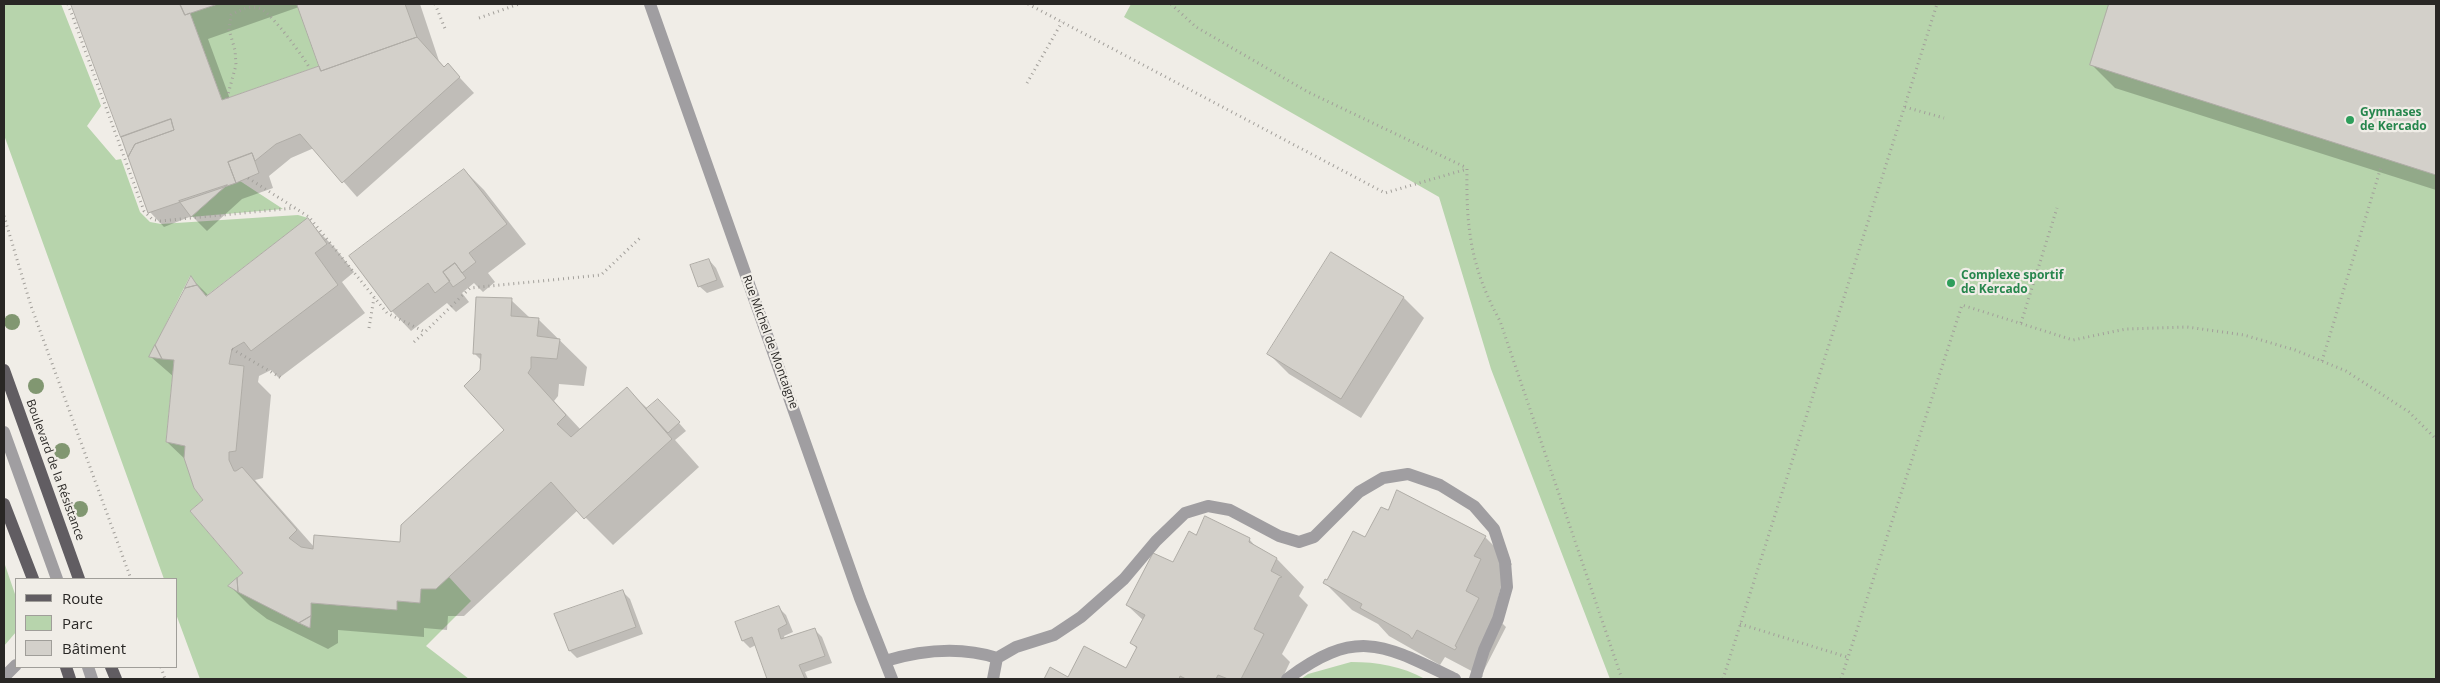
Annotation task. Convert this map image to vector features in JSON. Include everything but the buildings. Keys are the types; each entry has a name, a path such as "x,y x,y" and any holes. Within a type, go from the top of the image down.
{"main road":[{"name":"Boulevard de la Résistance","path":"4,370 80,578"},
{"path":"4,504 33,578"}],"street":[{"name":"Rue Michel de Montaigne","path":"650,4 860,598 892,679"},
{"path":"4,432 56,578"},
{"path":"885,662 908,654 932,650 972,652 997,658 1016,647 1054,635 1081,616 1124,579 1156,541 1185,513 1208,506 1230,510 1279,536 1299,542 1314,537 1359,492 1383,478 1408,474 1440,485 1474,506 1494,529 1500,545 1505,562 1507,586 1498,619 1484,650 1475,679"},
{"path":"1287,679 1307,664 1340,648 1369,644 1394,651 1455,679"},
{"path":"993,679 997,658"},
{"path":"4,677 15,666"}],"path":[{"path":"68,4 121,142 144,211 152,219 160,221 295,208"},
{"path":"435,4 446,31"},
{"path":"479,18 519,4"},
{"path":"1028,4 1385,193 1467,169"},
{"path":"1171,4 1196,27 1308,92 1467,169"},
{"path":"1723,679 1938,4"},
{"path":"227,98 236,65 228,23 231,15 239,10 252,6 262,9 304,56 310,69"},
{"path":"1027,83 1062,22"},
{"path":"1905,107 1944,118"},
{"path":"2322,361 2381,167"},
{"path":"1467,169 1469,226 1473,260 1486,296 1500,321 1622,679"},
{"path":"248,178 309,217 387,314 425,332"},
{"path":"2021,324 2057,208"},
{"path":"4,216 31,306 131,578"},
{"path":"414,342 470,288 601,275 641,236"},
{"path":"369,328 374,298"},
{"path":"1841,679 1962,305 2072,340 2126,329 2187,327 2244,335 2346,371 2410,412 2436,439"},
{"path":"232,349 283,379"},
{"path":"1740,624 1848,657"}],"green space":[{"path":"4,4 61,4 101,106 87,126 116,160 121,159 140,212 150,222 161,224 298,215 308,218 206,296 190,276 150,356 174,360 166,442 185,446 194,488 203,500 190,511 243,573 228,586 309,628 311,603 396,610 397,601 419,603 421,589 449,577 471,601 426,646 469,679 200,679 178,619 178,578 164,578 4,135"},
{"path":"218,4 297,4 319,66 222,100 190,13"},
{"name":"Complexe sportif de Kercado","path":"1131,4 2436,4 2436,679 1610,679 1491,369 1439,197 1124,17"},
{"path":"240,181 283,209 191,217 227,185"},
{"path":"4,562 15,594 15,633 4,646"},
{"path":"1351,662 1389,666 1425,679 1301,679 1308,674"}],"place":[{"name":"Gymnases de Kercado","path":"2350,120"},
{"name":"Complexe sportif de Kercado","path":"1951,283"}]}
